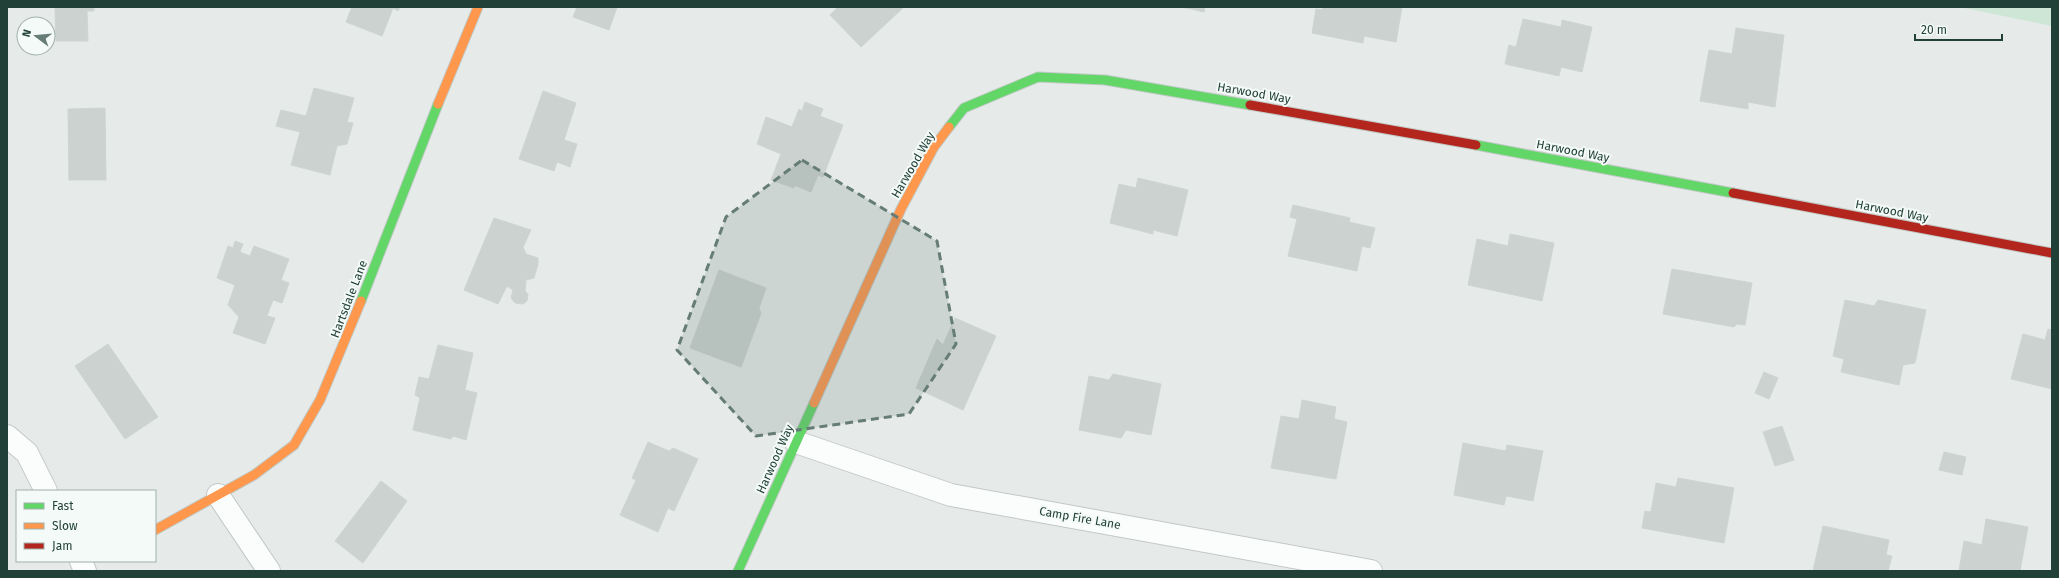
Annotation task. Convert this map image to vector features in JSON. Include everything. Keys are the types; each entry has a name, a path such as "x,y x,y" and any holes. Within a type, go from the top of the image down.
{"street":[{"name":"Hartsdale Lane","path":"156,529 254,475 294,445 320,400 343,348 452,67 478,7"},
{"name":"Harwood Way","path":"738,571 902,209 934,147 964,108 1038,77 1105,80 1339,120 2052,253"},
{"path":"7,436 27,453 46,490"},
{"name":"Camp Fire Lane","path":"796,442 951,495 1371,571"},
{"path":"218,495 269,571"}],"highlighted area":[{"path":"802,160 937,241 956,344 909,414 756,436 677,350 726,217"}],"green space":[{"path":"1959,7 2052,7 2052,26"}],"building":[{"path":"55,7 94,7 94,11 87,11 88,41 56,41"},
{"path":"352,7 400,7 398,11 393,8 382,36 346,22"},
{"path":"577,7 617,7 609,30 573,17"},
{"path":"838,7 904,7 861,47 830,15"},
{"path":"1182,7 1205,7 1204,12"},
{"path":"1323,7 1402,7 1396,42 1364,36 1363,43 1312,33 1316,9 1322,10"},
{"path":"1523,19 1561,27 1562,20 1592,27 1582,72 1561,67 1559,76 1505,64 1509,45 1516,47"},
{"path":"1736,28 1784,35 1775,107 1748,102 1748,109 1700,101 1709,50 1732,54"},
{"path":"314,88 354,98 347,122 353,123 347,144 337,146 330,175 291,165 300,132 276,126 281,110 306,116"},
{"path":"543,91 576,103 564,140 577,144 570,167 557,162 554,171 519,159"},
{"path":"805,102 823,109 820,116 843,125 823,177 818,175 811,192 794,185 794,188 771,180 781,154 757,144 766,117 792,127 799,109 802,111"},
{"path":"105,108 106,180 69,180 68,109"},
{"path":"1138,178 1188,190 1177,236 1153,230 1153,234 1110,223 1119,184 1136,188"},
{"path":"1293,205 1350,218 1349,222 1375,228 1370,248 1362,246 1357,271 1288,256 1297,219 1290,217"},
{"path":"494,218 531,230 523,247 526,254 538,258 538,264 534,278 526,280 525,291 528,294 527,301 523,304 515,303 511,298 513,290 507,286 498,304 464,290"},
{"path":"1510,234 1554,243 1542,301 1468,285 1477,239 1508,246"},
{"path":"235,241 243,244 240,252 250,256 254,246 289,259 281,280 289,283 282,303 273,300 267,316 275,318 265,344 233,333 239,317 228,305 235,285 217,278 228,246 233,248"},
{"path":"1672,269 1752,283 1745,325 1737,324 1734,327 1663,314"},
{"path":"719,270 766,288 759,308 761,313 741,367 690,348"},
{"path":"1845,300 1874,306 1878,300 1926,310 1915,363 1903,365 1899,385 1841,372 1844,359 1833,356"},
{"path":"955,318 996,336 963,410 916,388 937,339 943,345"},
{"path":"2048,329 2052,330 2052,389 2011,379 2023,334 2045,340"},
{"path":"108,344 158,417 125,439 75,366"},
{"path":"438,345 473,353 465,390 477,393 466,440 453,436 451,439 413,430 420,398 415,395 419,377 429,379"},
{"path":"1764,372 1778,378 1769,399 1755,393"},
{"path":"1113,374 1161,384 1151,435 1126,430 1121,438 1079,430 1089,376 1109,380"},
{"path":"1302,400 1336,407 1334,419 1347,422 1336,479 1271,468 1281,416 1299,419"},
{"path":"1782,426 1794,460 1775,466 1763,432"},
{"path":"648,442 669,451 673,448 698,459 674,511 668,508 658,532 620,515 636,480 632,478"},
{"path":"1463,443 1506,451 1507,445 1543,451 1533,501 1506,496 1504,505 1454,495"},
{"path":"1944,452 1966,457 1962,475 1939,470"},
{"path":"1678,478 1734,488 1724,543 1642,528 1645,511 1651,512 1656,483 1676,487"},
{"path":"381,481 407,501 363,563 335,541"},
{"path":"1986,519 2028,527 2020,571 1959,571 1964,541 1982,545"},
{"path":"1823,526 1889,540 1886,555 1892,556 1888,571 1813,571"}],"traffic: fast":[{"path":"949,127 964,108 1038,77 1105,80 1250,105"},
{"path":"361,301 438,104"},
{"path":"1476,145 1733,193"},
{"path":"738,571 814,403"}],"traffic: slow":[{"path":"438,104 478,7"},
{"path":"814,403 901,209 934,147 949,127"},
{"path":"156,529 254,475 294,445 320,400 361,301"}],"traffic: jam":[{"path":"1250,105 1476,145"},
{"path":"1733,193 2052,253"}]}
